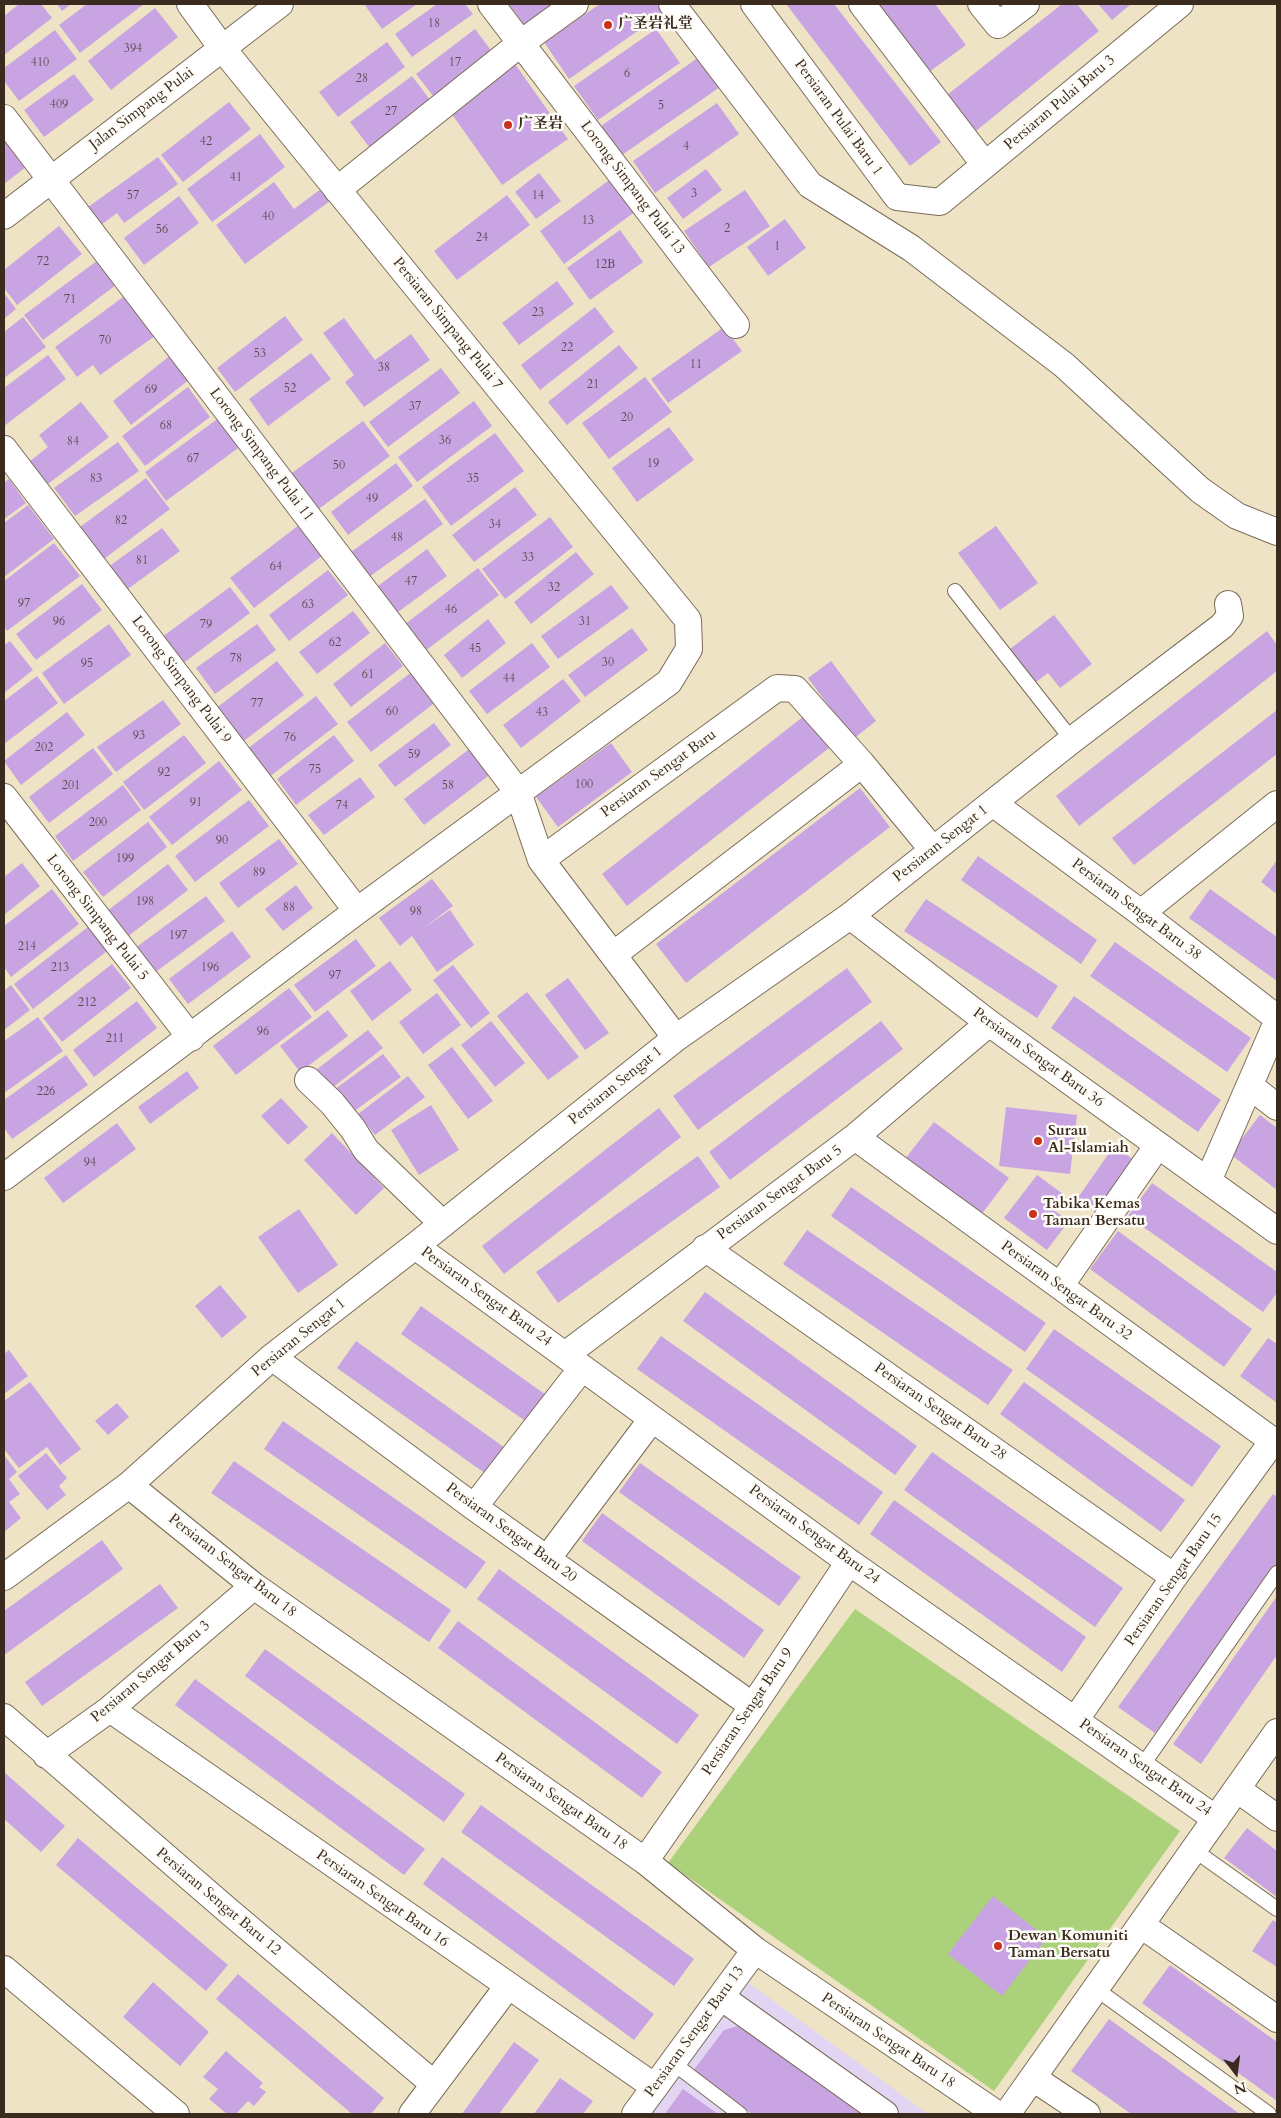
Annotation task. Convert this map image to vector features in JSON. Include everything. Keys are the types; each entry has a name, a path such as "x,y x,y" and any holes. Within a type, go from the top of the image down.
{"street":[{"name":"Persiaran Simpang Pulai 7","path":"190,4 222,48 688,620 690,649 668,682 518,792"},
{"name":"Jalan Simpang Pulai","path":"4,216 50,178 280,4"},
{"name":"Lorong Simpang Pulai 13","path":"491,4 736,326"},
{"path":"337,190 521,43 575,4"},
{"path":"672,4 810,185 911,248 1064,365 1200,490 1237,516 1277,532"},
{"name":"Persiaran Pulai Baru 1","path":"754,4 897,197 940,202"},
{"path":"862,4 985,165"},
{"path":"981,4 998,24 1026,4"},
{"name":"Persiaran Pulai Baru 3","path":"940,202 1180,4"},
{"name":"Lorong Simpang Pulai 11","path":"4,118 518,792 541,860 676,1038"},
{"name":"Lorong Simpang Pulai 9","path":"4,449 357,911"},
{"name":"Persiaran Sengat 1","path":"4,1577 129,1485 272,1357 443,1224 676,1038 850,916 994,804 1072,740 1222,626 1230,616 1228,604"},
{"name":"Persiaran Sengat Baru","path":"541,860 777,688 795,689 862,764"},
{"path":"613,955 862,764 933,850"},
{"path":"6,1172 191,1038 357,911 518,792"},
{"name":"Lorong Simpang Pulai 5","path":"4,798 191,1038"},
{"name":"Persiaran Sengat Baru 38","path":"994,804 1142,913 1277,1020"},
{"path":"1142,913 1276,806"},
{"name":"Persiaran Sengat Baru 36","path":"850,916 989,1023 1277,1231"},
{"path":"1208,1181 1277,1020"},
{"name":"Persiaran Sengat Baru 5","path":"474,1507 573,1361 705,1248 855,1137 989,1023"},
{"path":"308,1080 332,1103 353,1129 366,1150 443,1224"},
{"path":"1250,1086 1277,1107"},
{"name":"Persiaran Sengat Baru 32","path":"855,1137 1275,1443"},
{"path":"1060,1286 1158,1146"},
{"name":"Persiaran Sengat Baru 24","path":"415,1246 849,1562 1076,1719 1216,1819"},
{"name":"Persiaran Sengat Baru 28","path":"705,1248 1174,1577"},
{"name":"Persiaran Sengat Baru 20","path":"272,1357 474,1507 754,1706"},
{"path":"547,1559 652,1419"},
{"name":"Persiaran Sengat Baru 15","path":"1076,1719 1174,1577 1275,1443"},
{"name":"Persiaran Sengat Baru 18","path":"129,1485 254,1586 645,1862 755,1950 996,2114"},
{"name":"Persiaran Sengat Baru 9","path":"645,1862 754,1706 849,1562"},
{"name":"Persiaran Sengat Baru 3","path":"46,1755 110,1709 254,1586"},
{"name":"Persiaran Sengat Baru 16","path":"110,1709 655,2087"},
{"name":"Persiaran Sengat Baru 12","path":"4,1717 46,1755 434,2084"},
{"path":"1007,2114 1277,1732"},
{"path":"1237,1790 1277,1818"},
{"path":"1141,1926 1277,2019"},
{"name":"Persiaran Sengat Baru 13","path":"635,2114 755,1950"},
{"path":"4,1968 176,2114"},
{"path":"412,2114 508,1986"},
{"path":"720,1997 885,2114"},
{"path":"1033,2078 1087,2114"}],"lane":[{"path":"955,591 1072,740"},
{"path":"1142,1766 1277,1573"},
{"path":"1194,1850 1277,1909"},
{"path":"1096,1989 1268,2114"},
{"path":"673,2063 740,2114"}],"shaded area":[{"path":"731,1970 928,2114 630,2114"}],"green space":[{"path":"855,1609 1180,1831 994,2091 668,1863"}],"building":[{"path":"19,4 41,4 52,18 4,55 4,16"},
{"path":"57,4 71,4 62,11"},
{"path":"87,4 144,4 80,53 59,25"},
{"path":"364,4 417,4 382,29"},
{"path":"437,4 465,4 473,14 412,57 395,34"},
{"path":"509,4 569,4 529,31"},
{"name":"广圣岩礼堂","path":"600,4 669,4 672,7 569,79 544,42"},
{"path":"786,4 834,4 941,142 910,166"},
{"path":"871,4 935,4 966,45 925,75"},
{"path":"1062,4 1077,4 1099,31 971,135 942,99"},
{"path":"1098,4 1131,4 1112,20"},
{"path":"155,8 178,37 111,90 88,61"},
{"path":"475,29 493,53 434,97 416,74"},
{"path":"656,29 680,63 598,120 574,86"},
{"path":"55,30 77,59 19,101 4,81 4,68"},
{"path":"387,42 405,67 338,117 319,92"},
{"path":"699,57 720,87 622,155 601,126"},
{"name":"广圣岩","path":"515,64 568,139 502,185 449,110"},
{"path":"74,74 94,100 44,137 24,110"},
{"path":"412,76 431,101 370,148 350,122"},
{"path":"229,102 251,129 183,182 161,155"},
{"path":"717,103 739,134 655,193 633,161"},
{"path":"260,134 285,167 212,222 187,189"},
{"path":"4,139 26,167 4,184"},
{"path":"158,157 178,184 124,223 117,213 101,225 88,207"},
{"path":"706,169 722,190 683,219 667,198"},
{"path":"539,173 561,201 536,219 515,192"},
{"path":"612,178 636,211 564,264 540,231"},
{"path":"274,182 294,209 325,186 334,198 245,264 216,225"},
{"path":"745,190 770,226 709,267 684,231"},
{"path":"507,195 530,225 457,280 434,251"},
{"path":"179,196 199,223 144,265 124,238"},
{"path":"785,219 806,248 768,276 747,247"},
{"path":"59,226 82,254 17,305 4,288 4,270"},
{"path":"620,230 643,262 590,300 567,268"},
{"path":"98,260 116,285 43,340 24,315"},
{"path":"557,281 574,304 519,345 502,323"},
{"path":"4,293 16,309 4,319"},
{"path":"126,295 155,336 100,375 93,365 77,377 55,347"},
{"path":"595,307 614,332 540,390 521,365"},
{"path":"285,316 303,340 235,392 217,368"},
{"path":"23,317 46,347 4,378 4,332"},
{"path":"344,318 375,360 411,334 430,360 364,407 345,382 354,375 323,333"},
{"path":"724,327 742,351 668,403 651,379"},
{"path":"619,345 638,368 567,425 548,402"},
{"path":"311,353 331,379 268,426 249,399"},
{"path":"48,355 66,379 4,426 4,388"},
{"path":"171,355 190,379 131,425 113,401"},
{"path":"441,368 460,393 388,447 369,422"},
{"path":"645,377 672,412 609,459 582,423"},
{"path":"188,387 210,417 145,466 122,436"},
{"path":"474,401 492,426 417,482 398,457"},
{"path":"81,402 109,437 39,491 21,468 48,447 39,435"},
{"path":"220,417 241,446 166,501 145,472"},
{"path":"363,421 390,456 316,511 289,475"},
{"path":"669,427 694,460 637,502 612,468"},
{"path":"495,433 524,471 451,526 422,487"},
{"path":"118,442 139,471 75,516 54,488"},
{"path":"396,463 413,486 348,535 331,512"},
{"path":"146,478 170,509 96,565 72,533"},
{"path":"9,479 26,503 4,519 4,483"},
{"path":"515,487 537,515 474,562 452,535"},
{"path":"425,499 443,524 369,577 351,552"},
{"path":"28,505 54,539 4,577 4,523"},
{"path":"550,517 573,547 505,599 482,569"},
{"path":"299,525 323,555 254,608 230,578"},
{"path":"996,526 1038,583 1000,610 958,553"},
{"path":"162,528 180,551 121,594 104,570"},
{"path":"54,543 80,576 7,631 4,627 4,581"},
{"path":"427,549 447,576 394,615 374,589"},
{"path":"576,552 594,574 531,624 514,602"},
{"path":"478,568 499,595 425,651 404,625"},
{"path":"328,570 348,595 289,641 269,615"},
{"path":"82,584 102,610 36,660 16,634"},
{"path":"611,585 629,608 558,659 541,636"},
{"path":"230,587 250,613 182,664 162,637"},
{"path":"353,611 370,633 317,674 299,652"},
{"path":"1054,615 1092,664 1060,688 1048,673 1036,682 1010,649"},
{"path":"488,619 506,643 462,678 444,655"},
{"path":"109,624 131,655 64,704 42,673"},
{"path":"257,624 276,650 215,694 196,668"},
{"path":"632,628 648,650 585,697 568,675"},
{"path":"1267,631 1277,645 1277,671 1079,826 1056,796"},
{"path":"10,641 33,670 4,693 4,645"},
{"path":"385,643 403,666 351,707 333,684"},
{"path":"532,643 550,667 487,714 469,691"},
{"path":"277,661 304,695 236,747 210,713"},
{"path":"831,661 876,721 853,739 808,678"},
{"path":"413,671 437,701 371,752 347,722"},
{"path":"37,676 58,703 4,744 4,701"},
{"path":"563,679 581,701 521,748 503,725"},
{"path":"316,696 338,724 264,781 242,753"},
{"path":"163,700 181,724 116,772 97,747"},
{"path":"1277,710 1277,754 1134,865 1112,838"},
{"path":"67,712 85,735 21,785 4,761"},
{"path":"804,716 829,748 627,906 602,874"},
{"path":"434,723 451,745 395,787 378,765"},
{"path":"184,735 206,763 144,810 123,782"},
{"path":"334,735 354,761 296,805 277,779"},
{"path":"611,743 632,772 558,827 536,797"},
{"path":"472,747 492,773 424,825 404,799"},
{"path":"93,748 113,774 49,823 29,797"},
{"path":"219,761 242,790 172,845 149,817"},
{"path":"360,777 375,797 324,835 308,815"},
{"path":"123,785 141,810 73,861 55,836"},
{"path":"860,788 890,827 686,983 656,944"},
{"path":"249,800 269,826 195,882 175,856"},
{"path":"148,822 167,847 103,897 83,872"},
{"path":"279,839 298,864 238,908 219,883"},
{"path":"978,856 1097,940 1081,964 961,880"},
{"path":"1277,860 1277,894 1261,882"},
{"path":"22,863 40,886 4,915 4,877"},
{"path":"168,864 188,890 122,941 102,915"},
{"path":"432,879 453,906 422,929 450,910 474,945 437,972 412,936 400,946 379,918"},
{"path":"296,885 313,908 283,931 265,909"},
{"path":"52,889 79,924 11,977 4,967 4,926"},
{"path":"1210,889 1277,937 1277,981 1189,918"},
{"path":"206,896 225,921 150,976 131,951"},
{"path":"926,899 1058,986 1037,1018 904,931"},
{"path":"88,927 107,951 33,1009 14,984"},
{"path":"232,931 251,957 188,1004 169,979"},
{"path":"356,939 376,966 315,1012 294,985"},
{"path":"1115,942 1251,1038 1227,1072 1090,976"},
{"path":"390,961 412,990 372,1021 350,991"},
{"path":"112,964 131,988 62,1042 43,1018"},
{"path":"453,965 490,1013 471,1028 433,980"},
{"path":"847,968 872,1002 698,1130 673,1096"},
{"path":"568,978 609,1033 585,1050 545,995"},
{"path":"11,985 30,1010 4,1030 4,991"},
{"path":"289,988 312,1017 236,1075 213,1046"},
{"path":"527,992 579,1057 548,1080 497,1016"},
{"path":"437,993 461,1025 423,1054 399,1022"},
{"path":"1074,996 1221,1100 1198,1132 1051,1028"},
{"path":"137,1001 157,1028 94,1077 73,1050"},
{"path":"328,1010 348,1036 300,1072 280,1046"},
{"path":"38,1017 63,1051 4,1093 4,1041"},
{"path":"491,1021 525,1063 495,1087 461,1045"},
{"path":"881,1021 903,1049 730,1180 709,1152"},
{"path":"368,1030 383,1048 327,1092 312,1073"},
{"path":"452,1047 493,1101 468,1119 428,1065"},
{"path":"383,1054 401,1077 353,1112 335,1089"},
{"path":"66,1055 88,1085 12,1139 4,1128 4,1100"},
{"path":"187,1071 199,1088 150,1124 138,1107"},
{"path":"408,1076 425,1097 375,1135 358,1114"},
{"path":"281,1098 308,1127 288,1145 261,1116"},
{"path":"431,1105 459,1150 419,1175 391,1130"},
{"name":"Surau Al-Islamiah","path":"1006,1107 1077,1115 1070,1174 999,1166"},
{"path":"659,1108 681,1137 504,1274 482,1246"},
{"path":"1260,1115 1277,1128 1277,1190 1230,1154"},
{"path":"934,1122 1009,1178 981,1215 905,1159"},
{"path":"117,1123 136,1149 63,1203 44,1178"},
{"path":"332,1133 384,1188 356,1215 304,1160"},
{"path":"1114,1146 1141,1165 1104,1218 1077,1199"},
{"path":"698,1156 720,1187 558,1303 536,1272"},
{"name":"Tabika Kemas Taman Bersatu","path":"1037,1175 1063,1194 1052,1209 1069,1221 1047,1250 1004,1218"},
{"path":"1152,1183 1277,1272 1277,1293 1263,1312 1128,1216"},
{"path":"851,1187 1046,1323 1025,1352 831,1216"},
{"path":"299,1209 338,1265 298,1293 258,1237"},
{"path":"807,1230 1013,1370 988,1405 783,1264"},
{"path":"1118,1231 1252,1329 1224,1367 1090,1269"},
{"path":"220,1285 247,1317 222,1338 195,1306"},
{"path":"705,1292 917,1446 895,1475 683,1321"},
{"path":"421,1306 553,1400 534,1427 401,1334"},
{"path":"1054,1329 1221,1446 1192,1487 1026,1369"},
{"path":"661,1336 883,1492 859,1525 637,1369"},
{"path":"1268,1338 1277,1344 1277,1403 1240,1376"},
{"path":"356,1341 512,1453 493,1479 337,1368"},
{"path":"9,1350 28,1376 4,1394 4,1354"},
{"path":"30,1382 81,1449 60,1465 47,1447 19,1468 4,1449 4,1401"},
{"path":"1024,1382 1185,1500 1161,1532 1000,1414"},
{"path":"117,1403 129,1417 108,1435 95,1421"},
{"path":"283,1421 486,1562 466,1589 264,1449"},
{"path":"932,1452 1123,1588 1095,1627 904,1490"},
{"path":"46,1453 67,1478 59,1486 66,1495 47,1510 18,1476"},
{"path":"4,1455 17,1472 9,1479 20,1494 9,1502 21,1518 4,1532"},
{"path":"234,1461 451,1610 429,1642 211,1493"},
{"path":"640,1463 801,1577 779,1606 619,1492"},
{"path":"1273,1494 1277,1497 1277,1566 1155,1733 1118,1707"},
{"path":"894,1500 1086,1637 1062,1672 870,1534"},
{"path":"602,1513 764,1630 744,1658 582,1541"},
{"path":"102,1540 123,1569 4,1655 4,1611"},
{"path":"499,1569 699,1715 677,1744 477,1599"},
{"path":"160,1584 178,1608 42,1706 25,1682"},
{"path":"1277,1596 1277,1655 1201,1764 1173,1744"},
{"path":"458,1621 662,1772 642,1798 438,1648"},
{"path":"265,1649 465,1794 444,1822 245,1676"},
{"path":"195,1679 425,1849 404,1875 175,1705"},
{"path":"4,1772 65,1826 41,1852 4,1819"},
{"path":"481,1805 694,1959 674,1986 461,1832"},
{"path":"1247,1828 1277,1851 1277,1897 1224,1858"},
{"path":"78,1838 228,1965 206,1991 56,1865"},
{"path":"442,1857 654,2014 634,2040 423,1884"},
{"name":"Dewan Komuniti Taman Bersatu","path":"993,1896 1047,1938 1002,1996 948,1954"},
{"path":"1273,1920 1277,1923 1277,1967 1252,1951"},
{"path":"1170,1965 1277,2042 1277,2101 1142,2003"},
{"path":"238,1974 384,2098 371,2114 352,2114 216,1999"},
{"path":"153,1982 209,2032 180,2066 123,2017"},
{"path":"1109,2019 1240,2114 1131,2114 1071,2071"},
{"path":"748,2023 874,2114 752,2114 693,2071 724,2030"},
{"path":"514,2042 539,2060 499,2114 462,2114"},
{"path":"226,2051 263,2083 259,2087 266,2092 254,2106 248,2101 236,2114 227,2114 209,2099 218,2089 203,2077"},
{"path":"560,2078 593,2101 583,2114 534,2114"},
{"path":"683,2089 718,2114 665,2114"}],"place":[{"name":"广圣岩礼堂","path":"608,25"},
{"name":"广圣岩","path":"508,125"},
{"name":"Surau Al-Islamiah","path":"1038,1141"},
{"name":"Tabika Kemas Taman Bersatu","path":"1033,1214"},
{"name":"Dewan Komuniti Taman Bersatu","path":"998,1946"}]}
